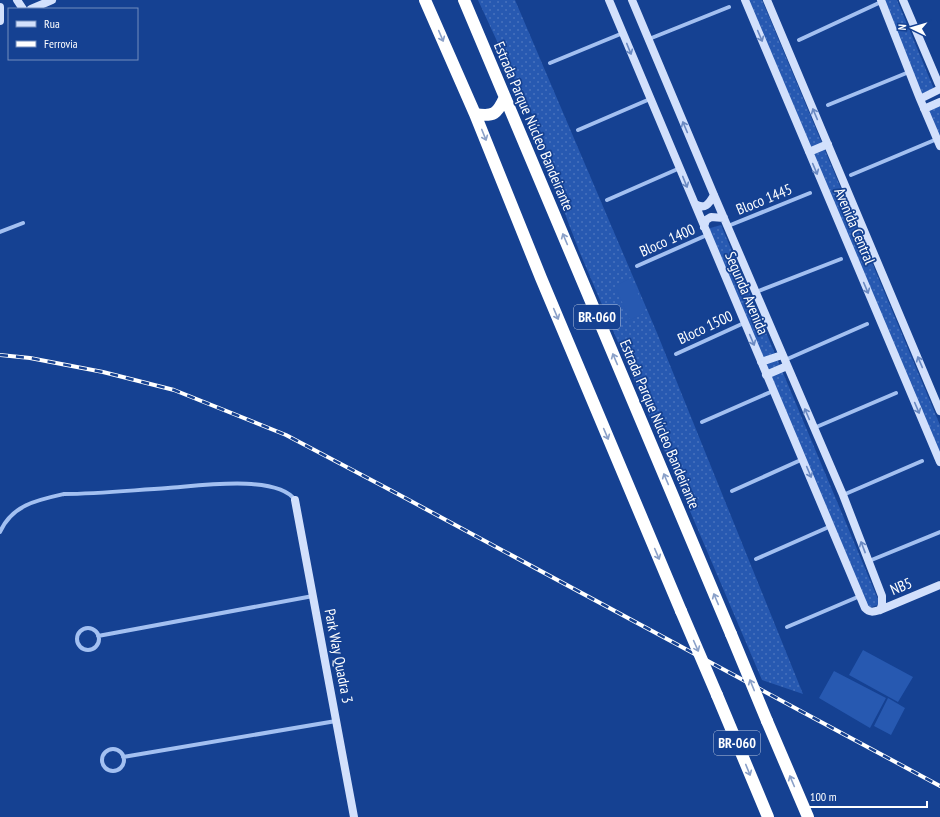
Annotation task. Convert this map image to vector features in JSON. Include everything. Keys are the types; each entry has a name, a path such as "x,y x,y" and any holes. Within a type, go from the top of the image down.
{"highway":[{"name":"BR-060","path":"425,0 475,114 541,278 680,611 718,695 768,817"},
{"name":"Estrada Parque Núcleo Bandeirante","path":"464,0 808,817"},
{"path":"475,114 489,116 494,114 505,97"}],"street":[{"path":"33,8 52,0"},
{"name":"Segunda Avenida","path":"609,0 865,608 868,611 876,611 882,605 882,596 843,495 813,428 632,0"},
{"name":"Avenida Central","path":"745,0 940,462"},
{"name":"Avenida Central","path":"767,0 940,411"},
{"path":"903,0 940,88 920,99"},
{"path":"799,40 882,1 938,143 851,175"},
{"path":"0,7 0,22"},
{"path":"648,39 729,7"},
{"path":"550,63 623,33"},
{"path":"828,105 909,72"},
{"path":"578,130 650,99"},
{"path":"924,108 940,102"},
{"path":"808,152 828,144"},
{"path":"607,200 680,168"},
{"name":"Bloco 1445","path":"728,226 810,193"},
{"path":"695,204 699,207 705,206 710,202 714,195"},
{"path":"706,231 706,220 711,217 724,218"},
{"path":"0,232 23,223"},
{"name":"Bloco 1400","path":"637,266 706,231"},
{"path":"756,292 841,259"},
{"name":"Bloco 1500","path":"676,354 744,322"},
{"path":"766,375 785,360 867,324"},
{"path":"761,362 785,360"},
{"path":"702,422 773,391"},
{"path":"813,428 896,393"},
{"path":"732,491 803,459"},
{"path":"843,495 922,461"},
{"path":"0,532 8,518 18,509 44,498 64,494 243,483 278,489 290,494 295,500"},
{"name":"Park Way Quadra 3","path":"295,500 354,817"},
{"path":"756,559 831,526"},
{"path":"868,561 940,532"},
{"name":"NB5","path":"876,611 939,588"},
{"path":"98,636 314,596"},
{"path":"787,627 860,596"},
{"name":"Segunda Avenida","path":"882,596 893,605"},
{"path":"87,628 94,630 98,636 96,646 90,649 84,649 81,647 78,641 78,634 80,631 87,628"},
{"path":"123,757 337,721"},
{"path":"112,749 119,751 123,757 123,764 121,767 112,771 106,768 102,762 105,752 112,749"}],"shaded area":[{"path":"478,0 515,0 657,333 803,694 762,680 580,253 563,207 542,140 527,103"},
{"path":"746,0 762,0 940,425 940,458"},
{"path":"878,0 897,0 934,89 918,95"},
{"path":"940,104 940,144 926,111"},
{"path":"721,225 880,604 867,609 707,229"},
{"path":"631,278 646,312 630,320 615,286"},
{"path":"863,650 913,677 898,702 849,675"},
{"path":"834,671 886,698 870,728 819,698"},
{"path":"888,698 905,708 891,735 874,726"}],"railway":[{"path":"0,355 30,358 103,372 174,390 286,435 940,786"}]}
